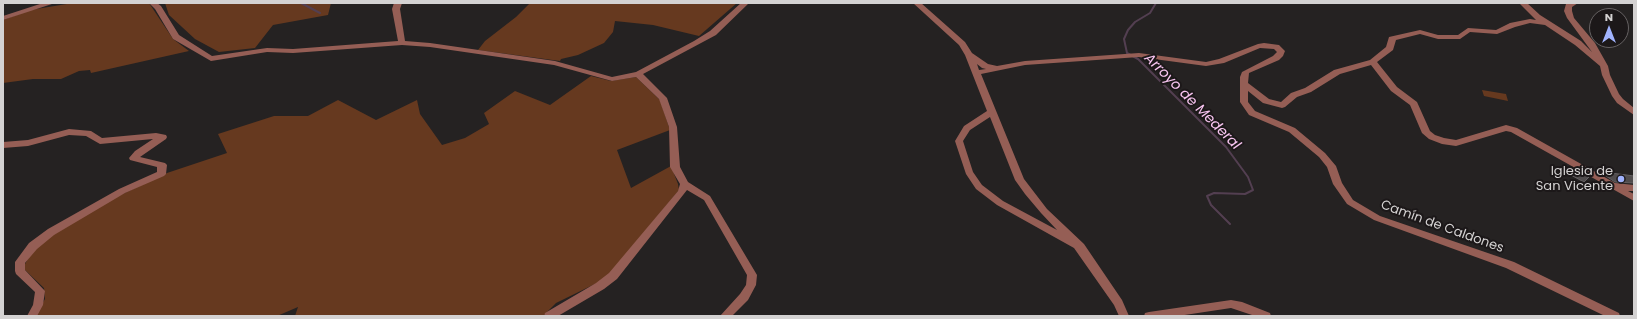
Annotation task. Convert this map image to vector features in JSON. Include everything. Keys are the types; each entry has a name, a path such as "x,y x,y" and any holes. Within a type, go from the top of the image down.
{"street":[{"path":"3,18 51,3"},
{"path":"153,3 158,8 176,37 211,59 267,50 293,51 402,43 430,45 555,63 612,80 638,74 712,33 745,3"},
{"path":"398,3 396,9 402,43"},
{"path":"917,3 962,44 976,71 1010,158 1028,192 1080,247 1118,303 1124,316"},
{"path":"1523,3 1531,12 1545,23 1573,40 1604,66"},
{"path":"1574,3 1570,6 1568,12 1571,18 1591,43 1604,66 1606,75 1615,94 1620,101 1634,112"},
{"path":"1530,21 1531,12"},
{"path":"1245,85 1266,101 1282,105 1286,104 1294,95 1308,90 1337,72 1373,62 1390,48 1392,39 1414,33 1450,38 1460,37 1468,30 1497,32 1513,24 1530,21 1545,23"},
{"name":"Camín de Caldones","path":"976,71 1005,68 1025,63 1139,55 1206,64 1221,61 1264,45 1276,47 1281,51 1276,58 1246,72 1244,77 1244,102 1247,108 1252,113 1281,124 1305,139 1331,166 1344,194 1364,212 1377,218 1510,265 1615,316"},
{"name":"Camín de Caldones","path":"969,55 985,66 1005,68"},
{"path":"1373,62 1394,89 1414,104 1426,133 1432,137 1442,141 1456,142 1506,128 1514,130 1634,198"},
{"path":"976,71 985,66"},
{"path":"638,74 662,98 665,105 673,127 675,167 684,184 706,198 752,275 751,285 744,297 725,316"},
{"path":"991,112 967,128 959,141 969,172 979,187 1000,203 1080,247"},
{"path":"3,146 28,143 69,132 88,133 100,141 156,136 163,137 138,152 133,158 162,165 161,174 122,191 51,232 33,246 20,262 20,271 40,291 38,305 32,316"},
{"path":"549,316 600,286 613,276 682,192 684,184"},
{"path":"1615,186 1634,188"},
{"path":"1149,316 1231,304 1238,305 1266,316"}],"shaded area":[{"path":"73,3 149,3 173,39 189,51 91,73 90,70 79,71 61,79 33,79 3,83 3,20 30,10"},
{"path":"165,3 331,3 328,15 273,25 255,48 219,52 195,39 169,15"},
{"path":"530,3 737,3 699,36 653,25 615,21 613,32 604,43 578,55 561,59 560,61 478,50 485,41 516,17"},
{"path":"591,76 611,81 636,77 660,100 670,130 617,150 631,188 671,166 679,190 611,273 599,282 556,303 543,316 295,316 298,307 277,316 35,316 45,299 44,288 25,270 25,264 31,253 48,238 112,199 167,173 227,153 218,134 274,116 308,116 338,100 376,120 417,100 420,114 442,145 465,138 489,124 484,113 515,91 550,105"},
{"path":"1482,90 1506,94 1508,101 1484,96"}],"building":[{"path":"1573,168 1589,177 1584,182 1567,173"},
{"name":"Iglesia de San Vicente","path":"1603,172 1634,176 1634,183 1615,182"}],"waterway":[{"path":"301,3 320,13"},
{"name":"Arroyo de Mederal","path":"1156,3 1150,13 1135,22 1128,30 1124,39 1127,53 1138,59 1226,147 1248,177 1253,190 1245,194 1214,193 1207,196 1211,205 1230,224"}],"place":[{"name":"Iglesia de San Vicente","path":"1621,179"}]}
